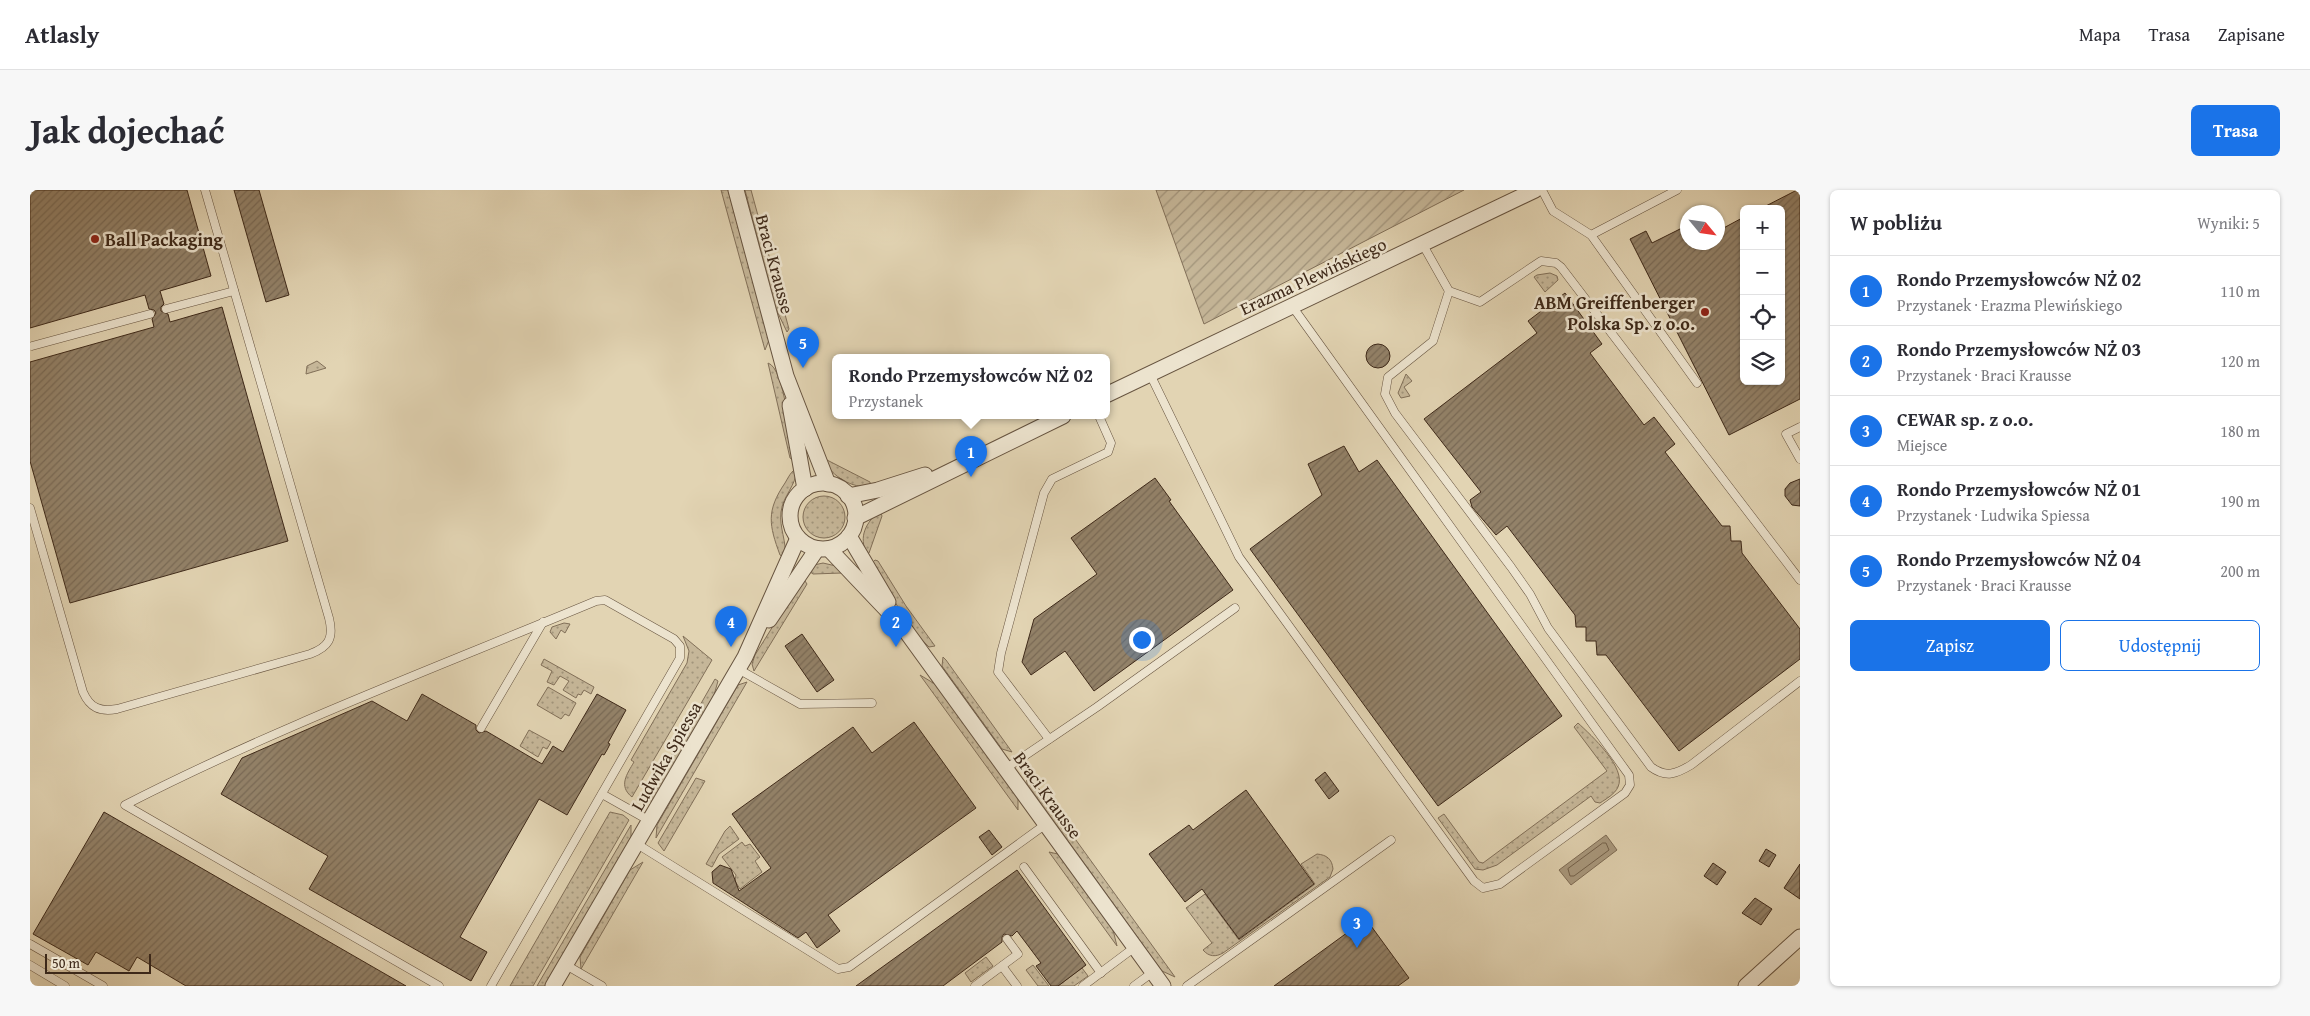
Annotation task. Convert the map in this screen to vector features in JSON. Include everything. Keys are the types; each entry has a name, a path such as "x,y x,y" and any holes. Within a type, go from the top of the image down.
{"street":[{"name":"Braci Krausse","path":"736,190 786,376 805,489"},
{"name":"Erazma Plewińskiego","path":"1110,393 1535,190"},
{"name":"Braci Krausse","path":"786,376 828,484"},
{"path":"855,518 1056,419"},
{"path":"848,496 878,490 969,461"},
{"path":"816,484 828,484 839,488 848,496 854,507 855,518 849,536 844,542 823,549 803,543 798,538 790,524 790,516 794,500 805,489 816,484"},
{"name":"Braci Krausse","path":"849,536 903,627 1163,986"},
{"name":"Ludwika Spiessa","path":"553,986 741,663 798,538"},
{"name":"Braci Krausse","path":"823,549 903,627"},
{"path":"741,663 823,549"},
{"path":"1746,986 1800,937"}],"lane":[{"path":"30,508 83,692 87,702 95,709 105,712 144,702 310,654 326,647 332,635 330,618 205,190"},
{"path":"1542,190 1553,211 1591,235 1697,383"},
{"path":"1591,235 1677,190"},
{"path":"1423,245 1449,291 1480,302 1541,261 1556,263 1571,279 1800,580"},
{"path":"166,309 234,291"},
{"path":"1449,291 1433,341 1388,377 1385,394 1394,413 1530,594 1553,635 1651,767 1658,773 1666,775 1684,769 1800,681"},
{"path":"1150,374 1239,557 1474,881 1483,888 1500,884 1626,793 1630,785 1629,775 1292,306"},
{"path":"32,346 150,314"},
{"path":"1048,739 998,672 1001,653 1044,494 1052,479 1108,452 1111,443 1100,419"},
{"path":"1800,427 1786,434 1800,459"},
{"path":"439,986 125,805 194,770 324,712 596,601 605,600 670,636 680,646 680,658 491,986"},
{"path":"1006,770 1235,608"},
{"path":"481,728 544,622"},
{"path":"741,663 800,704 872,703"},
{"path":"602,794 650,820"},
{"path":"637,844 838,969 848,967 1046,824"},
{"path":"1187,986 1390,840"},
{"path":"1024,867 1101,973"},
{"path":"975,986 1018,954 1007,939"},
{"path":"30,944 103,986"},
{"path":"1083,986 1135,947"},
{"path":"566,964 602,986"},
{"path":"30,965 65,986"},
{"path":"1002,966 1017,986"},
{"path":"1134,986 1153,972"}],"shaded area":[{"path":"721,190 728,190 769,340 765,350"},
{"path":"745,190 751,190 789,329 787,332 776,309"},
{"path":"1156,190 1464,190 1204,324"},
{"path":"1550,273 1557,276 1558,280 1545,292 1534,277"},
{"path":"317,361 326,368 306,374 307,366"},
{"path":"768,363 774,368 783,391 793,460 790,458"},
{"path":"1406,374 1412,381 1404,387 1410,396 1401,398 1398,393"},
{"path":"823,460 827,460 870,482 871,487 856,486 843,480 832,472"},
{"path":"797,468 781,512 785,558 780,555 773,535 772,510 779,493 790,475"},
{"path":"824,496 839,502 845,517 839,532 824,538 809,532 803,517 809,502"},
{"path":"880,511 882,516 867,554 864,548 863,536 867,525"},
{"path":"875,560 878,561 906,606 935,646 929,647 905,618 872,563"},
{"path":"823,563 836,566 842,573 813,574 809,571 814,565"},
{"path":"803,578 807,584 754,671 752,664 755,655"},
{"path":"564,623 570,624 565,633 561,630 556,639 550,632 552,627"},
{"path":"683,636 712,660 632,797 625,789 625,780 634,762 631,760 687,663 689,651"},
{"path":"943,657 1012,752 1002,749 942,666"},
{"path":"544,659 594,687 591,694 584,690 576,698 563,690 569,681 560,676 554,685 547,682 552,671 541,665"},
{"path":"920,675 935,684 1018,798 1018,810"},
{"path":"715,679 718,681 714,695 655,797 643,805"},
{"path":"747,682 656,838 657,825 738,685"},
{"path":"548,687 576,703 569,716 565,714 561,719 537,705"},
{"path":"1578,723 1599,744 1613,762 1619,779 1617,790 1600,803 1595,802 1591,796 1497,865 1483,870 1475,869 1438,818 1444,814 1479,862 1483,863 1607,771 1574,727"},
{"path":"529,730 551,742 547,749 543,747 538,757 520,746"},
{"path":"1026,771 1175,977 1162,971 1027,784"},
{"path":"696,778 705,781 664,851 658,843"},
{"path":"610,812 623,815 629,820 533,986 510,986"},
{"path":"631,825 631,837 545,986 537,986"},
{"path":"730,826 739,839 719,854 712,867 706,864 725,831"},
{"path":"742,842 745,846 750,844 760,857 755,861 762,872 740,889 735,881 736,875 722,857"},
{"path":"1049,852 1058,854 1113,930 1117,946"},
{"path":"1317,854 1324,855 1330,860 1333,869 1330,877 1223,953 1213,956 1203,950 1212,943 1186,908 1205,894 1239,940 1315,884 1301,864"},
{"path":"643,862 581,969 580,957 630,870"},
{"path":"986,957 993,966 971,982 965,973"},
{"path":"1033,965 1049,986 1038,986 1026,970"},
{"path":"1082,968 1088,976 1074,986 1058,986"}],"water":[{"path":"1606,835 1617,850 1571,885 1559,870"}],"building":[{"path":"30,190 187,190 211,276 160,291 164,304 161,307 161,311 168,314 170,322 222,307 288,541 70,603 30,461 30,362 154,327 152,319 156,313 154,310 149,309 145,295 30,328"},
{"path":"234,190 259,190 289,295 266,302"},
{"name":"ABM Greiffenberger Polska Sp. z o.o.","path":"1800,190 1800,399 1729,435 1630,239 1646,231 1652,243 1680,229 1680,250 1725,250 1725,227 1740,219 1740,385 1785,385 1785,205 1768,205"},
{"path":"1565,293 1602,344 1590,353 1644,425 1654,417 1675,444 1665,452 1722,526 1730,526 1731,541 1741,541 1742,553 1800,629 1800,659 1679,751 1606,655 1597,655 1596,641 1586,641 1586,627 1576,627 1575,615 1507,526 1496,535 1472,507 1470,500 1481,492 1424,419 1537,333 1528,321"},
{"path":"1378,344 1387,347 1390,356 1387,365 1378,368 1369,365 1366,356 1369,347"},
{"path":"1344,446 1359,472 1377,460 1562,716 1438,806 1250,549 1322,495 1308,464"},
{"path":"1155,478 1171,500 1169,501 1233,590 1094,691 1065,651 1031,675 1022,662 1034,619 1097,574 1071,538"},
{"path":"1800,479 1800,506 1792,505 1785,496 1785,489 1790,483"},
{"path":"802,634 834,680 817,692 785,646"},
{"path":"422,694 476,725 476,730 479,733 486,731 542,764 553,746 563,752 597,694 626,710 608,743 610,744 607,750 604,755 602,754 567,815 539,799 460,937 487,952 471,981 309,889 328,856 221,794 242,758 372,701 407,721"},
{"path":"914,722 976,808 828,915 840,931 817,948 806,932 798,938 713,883 712,872 720,865 731,869 739,891 771,868 732,814 853,727 872,753"},
{"path":"1325,772 1339,791 1329,799 1315,780"},
{"path":"1246,790 1314,884 1239,939 1202,889 1185,902 1149,854 1189,825 1193,830"},
{"path":"104,812 406,986 186,986 137,957 129,971 96,952 88,965 33,934"},
{"path":"989,830 1002,847 992,855 979,837"},
{"path":"1766,849 1776,855 1769,867 1759,861"},
{"path":"1713,863 1726,872 1717,885 1704,876"},
{"path":"1800,864 1800,899 1784,888"},
{"path":"1017,870 1086,965 1058,986 1051,986 1036,966 1041,963 1017,931 1012,936 1004,934 1002,942 943,986 856,986"},
{"path":"1755,898 1772,909 1761,925 1742,913"},
{"path":"1366,919 1409,978 1398,986 1274,986"}],"place":[{"name":"Ball Packaging","path":"95,239"},
{"name":"ABM Greiffenberger Polska Sp. z o.o.","path":"1705,312"},
{"name":"Rondo Przemysłowców NŻ 04","path":"803,368"},
{"name":"Rondo Przemysłowców NŻ 02","path":"971,477"},
{"name":"Rondo Przemysłowców NŻ 01","path":"731,647"},
{"name":"Rondo Przemysłowców NŻ 03","path":"896,647"},
{"name":"CEWAR sp. z o.o.","path":"1357,948"}]}
